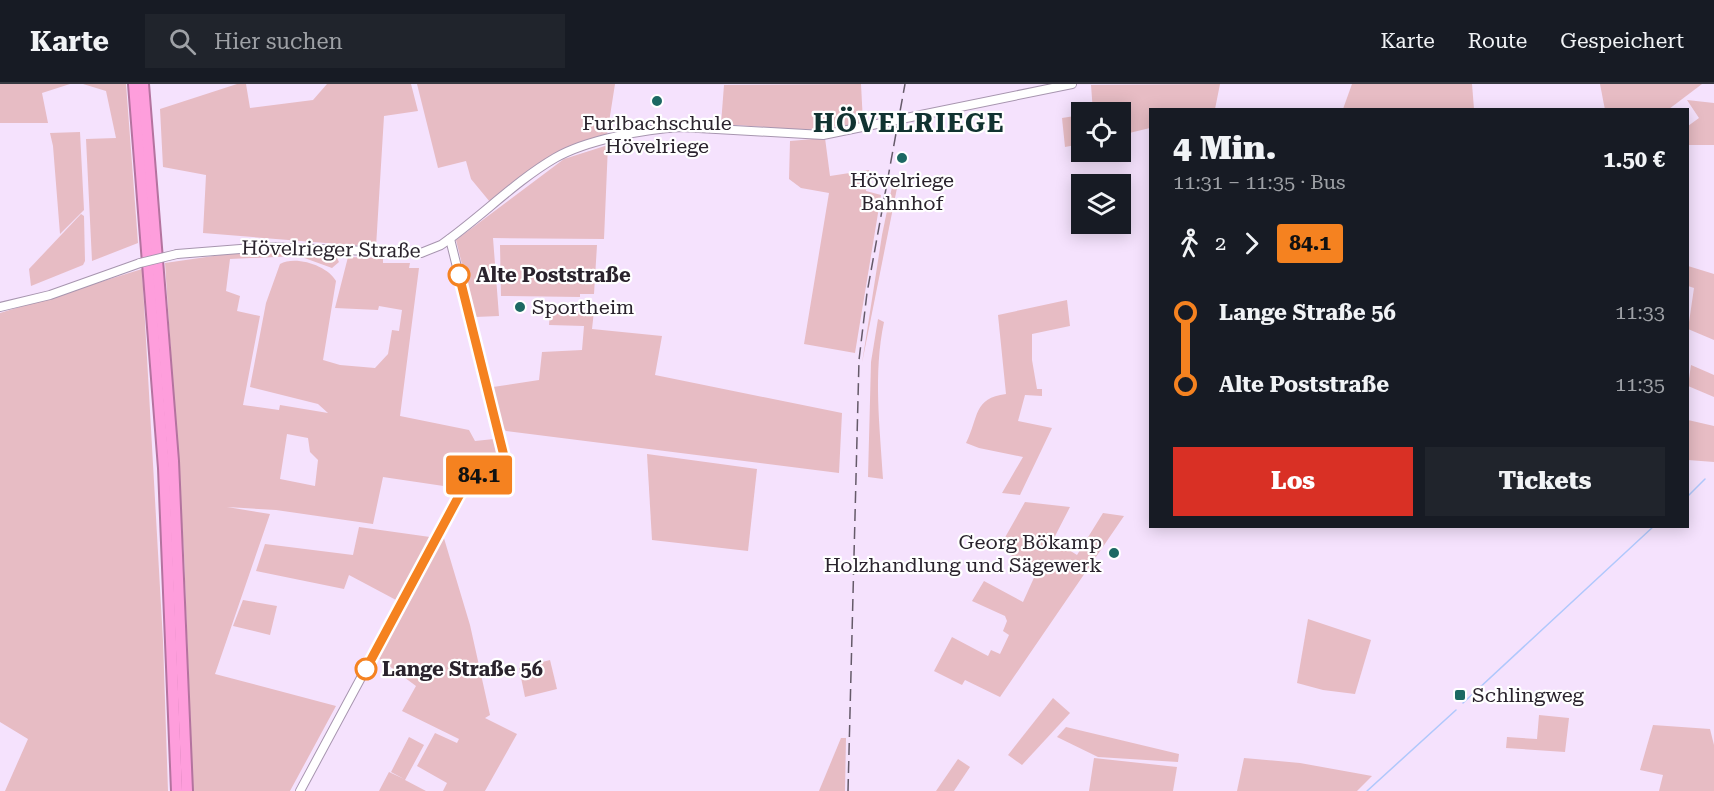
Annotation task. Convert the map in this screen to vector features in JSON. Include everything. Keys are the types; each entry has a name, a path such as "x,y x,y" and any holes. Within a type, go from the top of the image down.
{"highway":[{"path":"140,85 164,468 177,791"},
{"path":"140,85 171,439 187,791"}],"main road":[{"name":"Hövelrieger Straße","path":"0,307 50,295 140,263 177,255 265,247 411,254 431,250 450,239 554,159 576,148 601,142 681,127 823,135 1072,84"},
{"path":"300,791 460,494 483,471 506,464 450,239"}],"shaded area":[{"path":"0,84 70,84 42,93 48,123 0,123"},
{"path":"83,84 126,84 138,243 92,261 86,139 116,138 106,91"},
{"path":"237,84 246,84 250,108 313,100 327,84 411,84 418,111 384,116 376,247 203,233 206,175 163,167 160,109"},
{"path":"417,84 615,84 607,135 560,150 490,202 471,179 466,161 438,168"},
{"path":"861,84 863,123 806,130 721,124 724,85"},
{"path":"1220,84 1215,108 1149,108 1149,128 1131,133 1131,102 1092,102 1091,85"},
{"path":"1352,84 1472,84 1474,108 1343,108"},
{"path":"1600,84 1702,84 1670,108 1605,108"},
{"path":"1687,100 1714,103 1714,145 1689,145 1689,125 1699,118"},
{"path":"1071,117 1071,146 1065,147 1062,118"},
{"path":"80,132 84,210 60,234 50,133"},
{"path":"825,138 830,176 869,170 866,191 881,195 855,353 804,344 829,193 801,188 789,179 790,141"},
{"path":"608,145 604,239 493,238 499,316 475,317 456,240 564,159"},
{"path":"893,182 898,183 862,363 882,235"},
{"path":"81,214 84,216 85,261 83,265 31,286 29,269"},
{"path":"500,245 597,245 594,294 580,294 580,297 501,296"},
{"path":"241,252 336,256 339,262 332,268 299,256 230,259 226,291 240,296 237,311 260,316 243,405 279,410 280,405 328,413 318,404 250,387 266,303 280,264 303,261 326,271 336,281 323,360 340,365 375,368 388,354 392,330 399,331 402,310 379,306 378,310 335,308 348,257 383,258 383,263 410,263 409,268 419,268 400,416 469,430 475,441 494,439 496,452 494,459 472,472 457,488 383,477 373,524 276,510 227,507 270,514 215,674 336,706 290,791 193,791 184,555 165,263","holes":["287,434 308,438 310,452 318,460 315,486 280,479"]},
{"path":"1689,266 1714,274 1714,340 1689,329 1694,288 1689,286"},
{"path":"142,269 163,641 168,791 5,791 28,739 0,722 0,313"},
{"path":"1067,300 1070,326 1032,334 1032,360 1037,389 1042,389 1042,396 1025,395 1018,421 1052,428 1020,495 1002,493 1023,457 966,443 982,404 995,396 1006,394 998,315"},
{"path":"550,311 594,311 592,329 662,336 655,375 842,413 839,473 506,431 503,428 493,387 539,380 542,352 582,350 584,326 549,325"},
{"path":"878,319 884,322 878,381 883,479 868,477 871,362"},
{"path":"1691,365 1714,375 1714,397 1689,386"},
{"path":"1689,420 1714,426 1714,462 1689,460"},
{"path":"647,454 757,469 748,551 652,540"},
{"path":"1025,502 1070,507 1053,540 1077,555 1103,513 1124,516 1000,697 965,680 962,685 934,671 952,637 988,656 991,650 1000,654 1009,635 1003,631 1007,621 1005,616 972,601 984,581 1023,602 1037,571 999,548"},
{"path":"359,527 430,537 396,600 349,575 344,589 256,571 265,544 353,555"},
{"path":"443,535 470,625 490,715 485,718 517,734 485,791 443,791 447,783 417,766 435,733 457,743 459,739 402,711 416,686 377,657"},
{"path":"243,600 277,606 270,635 233,626"},
{"path":"1308,619 1371,640 1355,694 1323,690 1297,683"},
{"path":"550,660 557,689 525,697 519,668"},
{"path":"1053,698 1070,713 1022,765 1008,755"},
{"path":"1539,715 1569,718 1565,752 1506,748 1507,737 1537,739"},
{"path":"1653,725 1710,729 1714,745 1714,791 1659,791 1663,775 1640,770"},
{"path":"1066,727 1179,754 1178,762 1098,757 1057,737"},
{"path":"409,737 424,745 405,780 426,791 379,791 389,772 404,779 391,772"},
{"path":"841,738 846,738 845,791 819,791"},
{"path":"1094,758 1177,767 1173,791 1089,791"},
{"path":"1244,758 1300,763 1372,776 1357,791 1237,791"},
{"path":"958,759 970,767 954,791 936,791"}],"waterway":[{"path":"1689,495 1705,479"},
{"path":"1463,703 1652,528"},
{"path":"1367,791 1456,710"}],"railway":[{"path":"848,791 859,360 867,293 905,84"}],"bus line":[{"name":"84.1","path":"366,669 460,494 483,471 506,464 459,275"}],"place":[{"name":"Furlbachschule Hövelriege","path":"657,101"},
{"name":"Hövelriege Bahnhof","path":"902,158"},
{"name":"Alte Poststraße","path":"459,275"},
{"name":"Sportheim","path":"520,307"},
{"name":"Georg Bökamp Holzhandlung und Sägewerk","path":"1114,553"},
{"name":"Lange Straße 56","path":"366,669"},
{"name":"Schlingweg","path":"1460,695"}],"district":[{"name":"HÖVELRIEGE","path":"909,123"}]}
